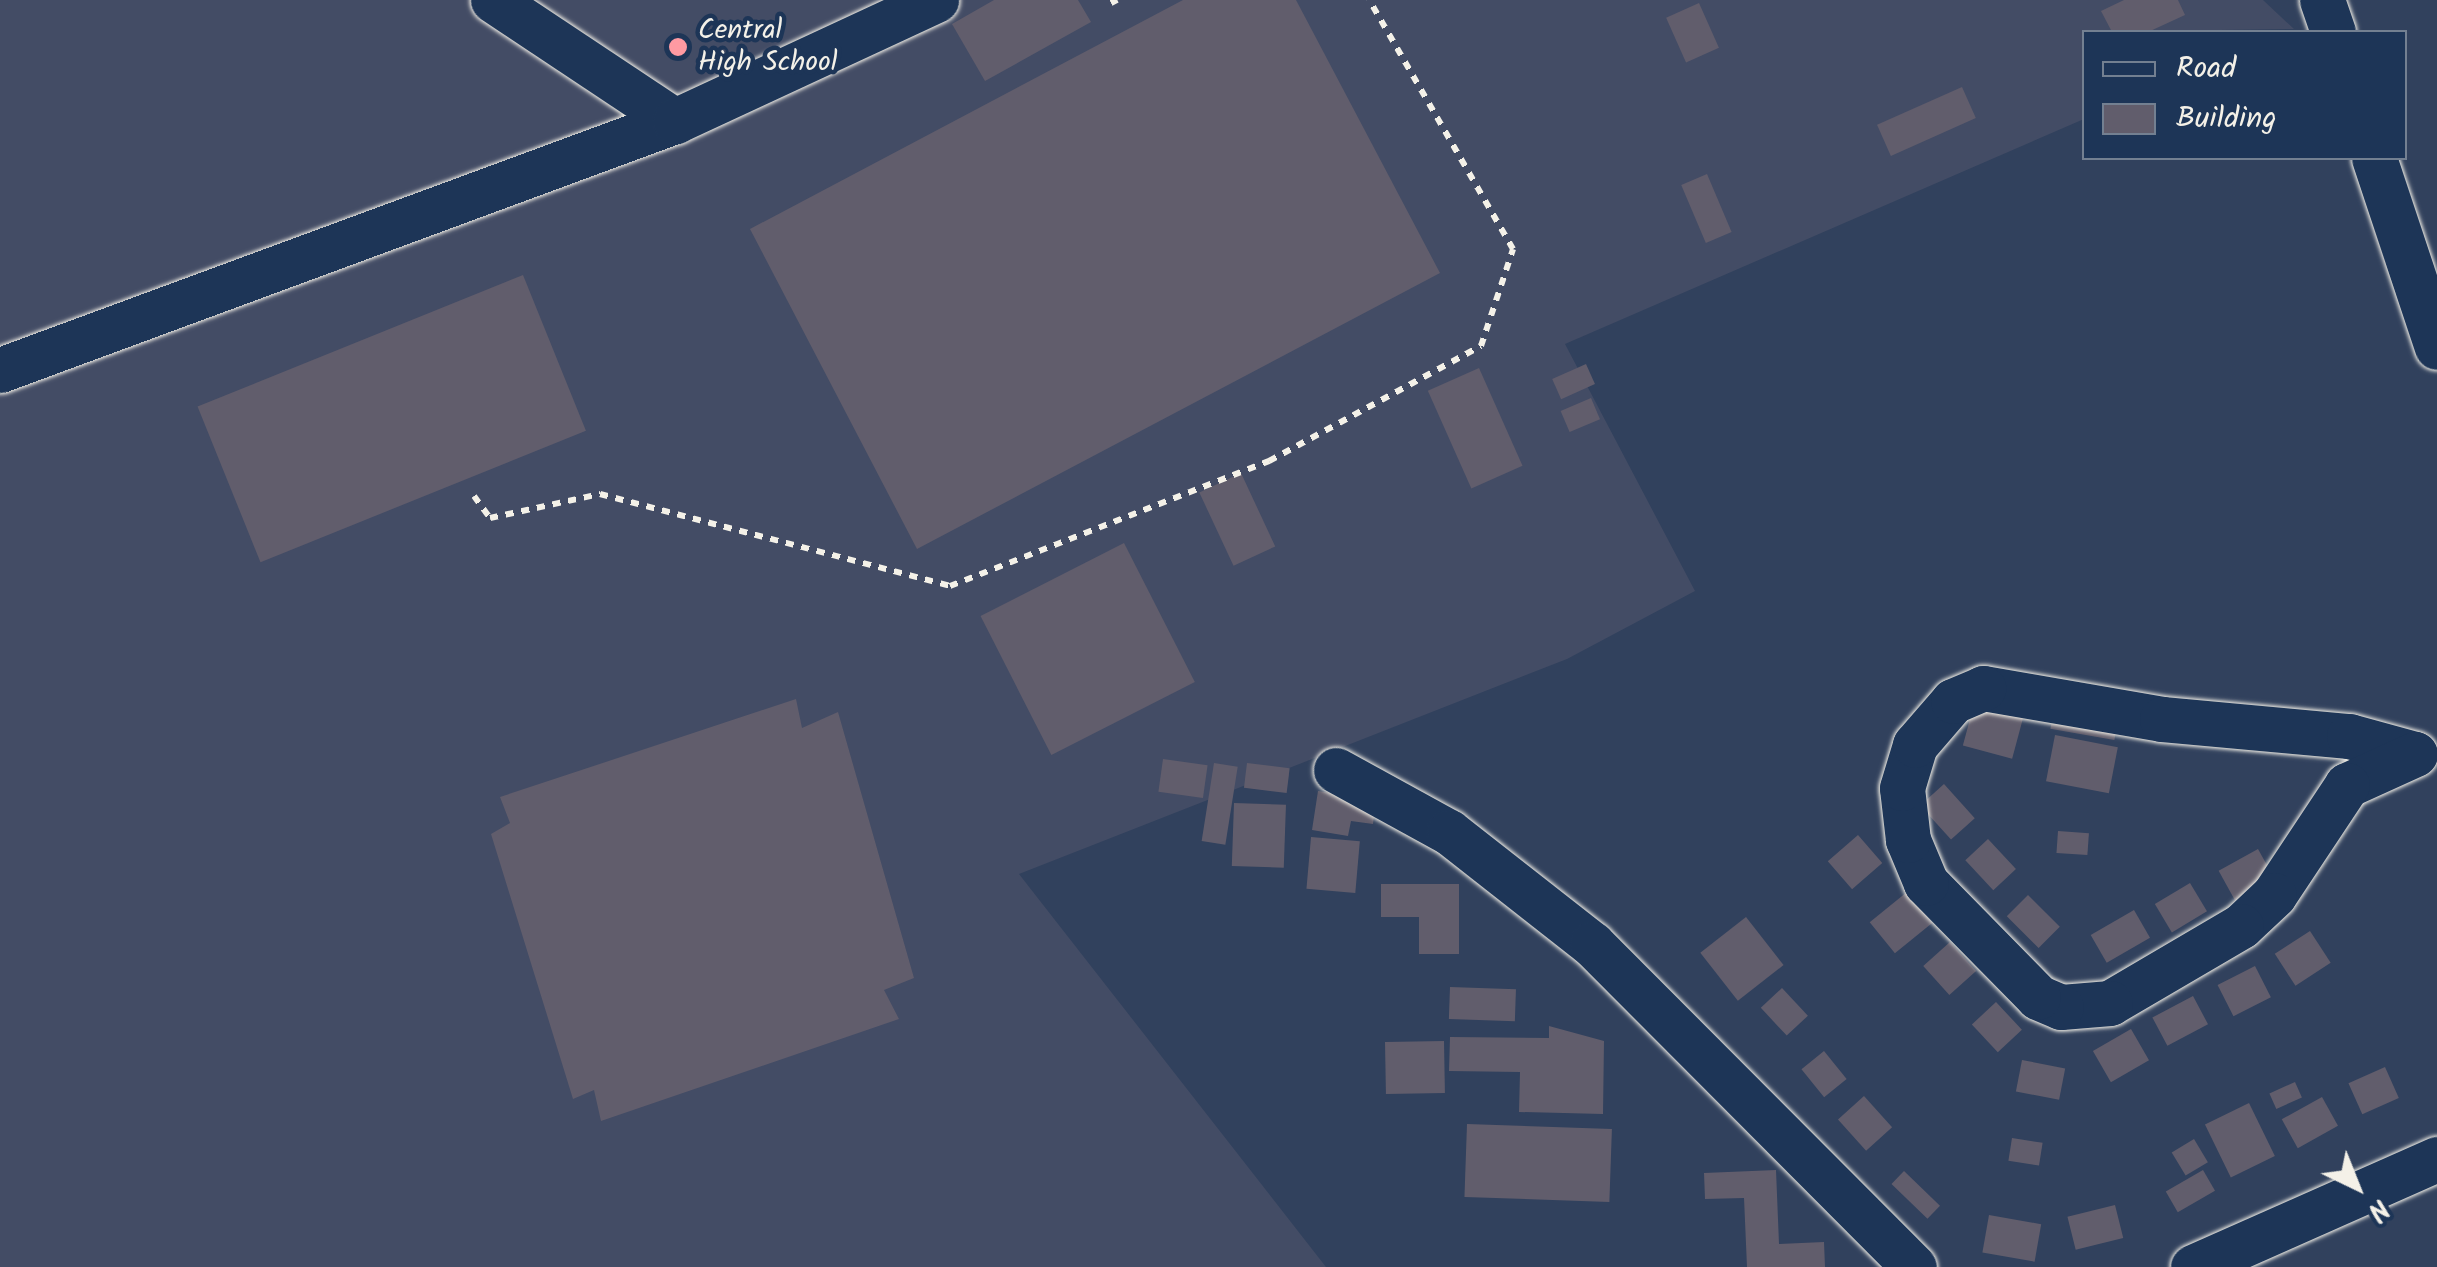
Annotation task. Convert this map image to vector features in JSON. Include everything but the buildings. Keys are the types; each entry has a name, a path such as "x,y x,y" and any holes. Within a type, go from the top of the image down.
{"street":[{"path":"493,0 675,121"},
{"path":"0,370 675,121 936,0"},
{"path":"2322,0 2331,30"},
{"path":"2375,160 2437,347"},
{"path":"1982,688 2162,719 2349,736 2426,757 2347,785 2286,880 2241,926 2164,976 2083,1008 2038,997 1926,883 1902,788 1932,720 1982,688"},
{"path":"1336,770 1450,832 1592,944 1914,1267"},
{"path":"2193,1267 2437,1159"}],"path":[{"path":"474,496 490,518 600,494 950,586 1269,461 1464,355 1480,346 1514,249 1369,0"}],"shaded area":[{"path":"0,0 2263,0 2294,29 2082,30 2082,120 1565,344 1695,591 1567,659 1019,874 1326,1267 0,1267"}],"place":[{"name":"Central High School","path":"678,47"}]}
